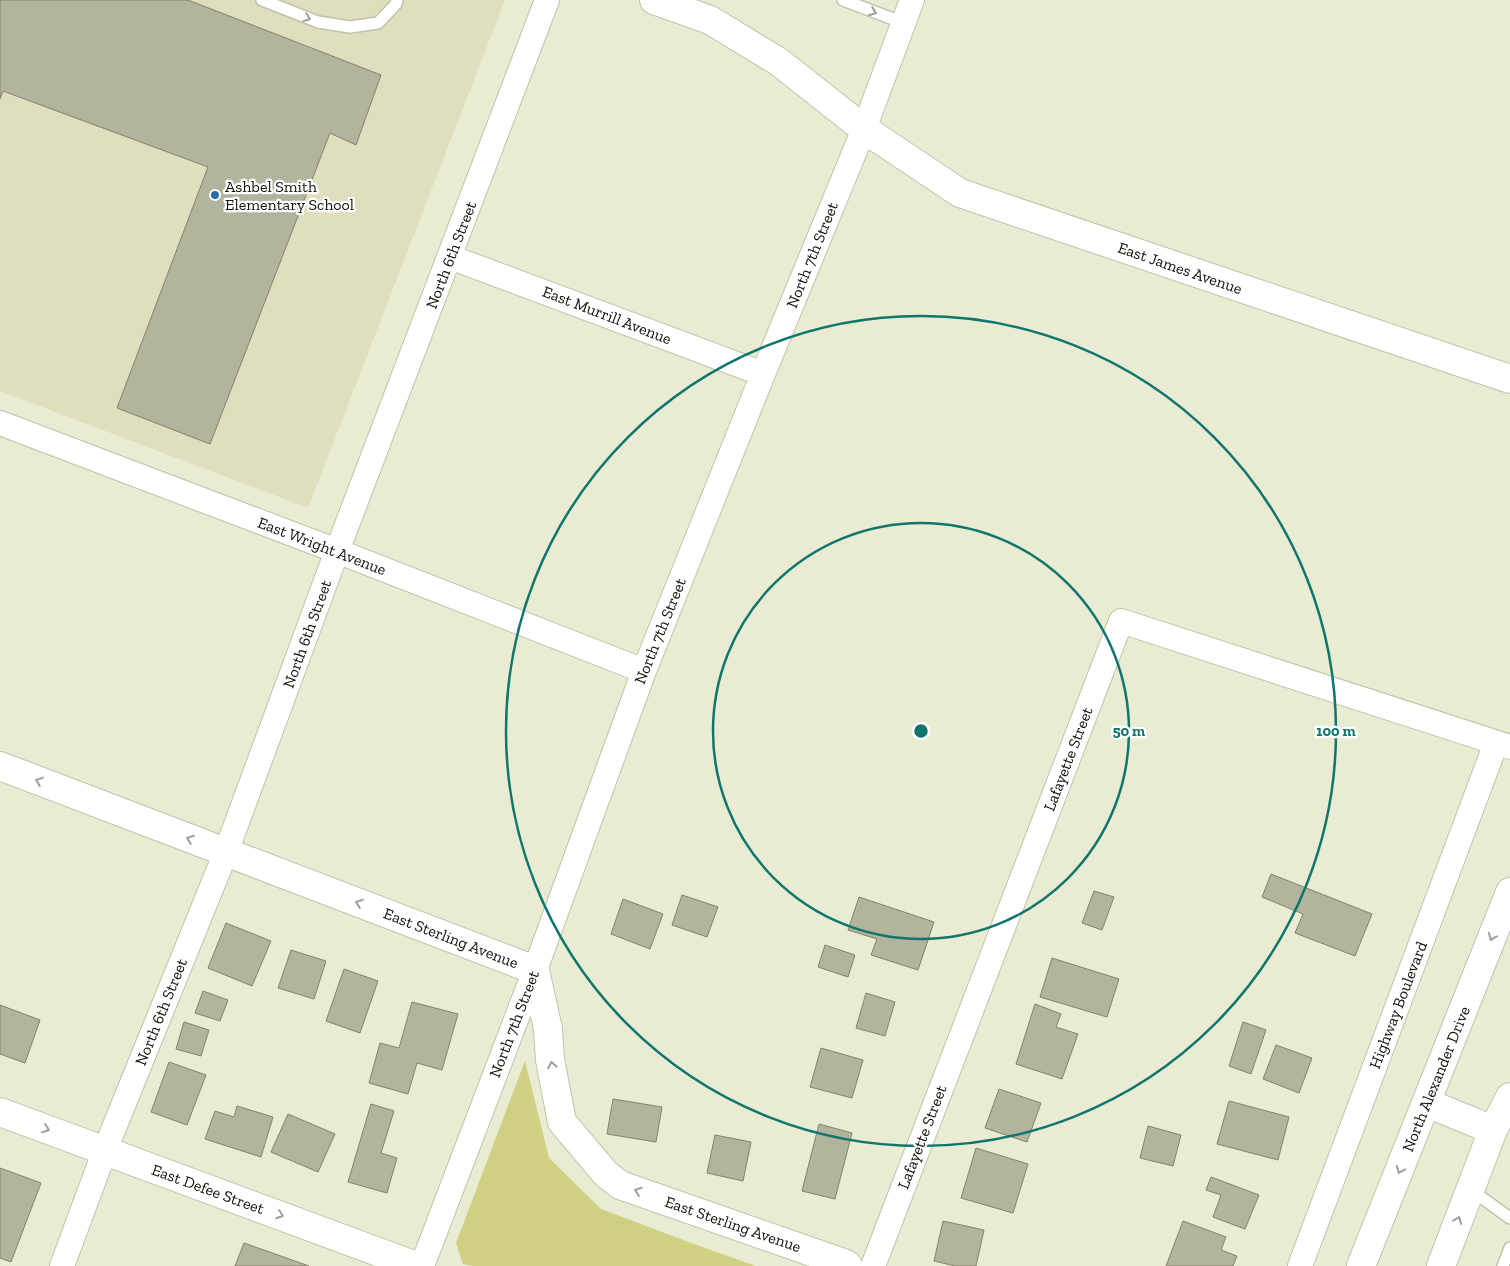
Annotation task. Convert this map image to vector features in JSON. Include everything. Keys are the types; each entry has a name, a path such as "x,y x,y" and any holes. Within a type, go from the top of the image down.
{"main road":[{"name":"East James Avenue","path":"654,0 710,20 779,62 864,129 960,194 1510,378"},
{"name":"East Sterling Avenue","path":"0,766 535,970 548,1029 550,1060 562,1122 606,1174 620,1185 848,1266"},
{"name":"North Alexander Drive","path":"1361,1266 1510,892"},
{"path":"1441,1266 1470,1189 1497,1132 1510,1097"},
{"path":"1427,1103 1497,1132"},
{"name":"East Defee Street","path":"0,1112 416,1266"}],"street":[{"name":"North 6th Street","path":"62,1266 105,1150 226,852 337,551 547,0"},
{"name":"North 7th Street","path":"422,1266 535,970 644,671 864,129 912,0"},
{"name":"East Murrill Avenue","path":"450,256 763,374"},
{"name":"East Wright Avenue","path":"0,423 337,551 644,671"},
{"name":"Lafayette Street","path":"873,1266 1120,621 1503,745"},
{"name":"Highway Boulevard","path":"1300,1266 1503,745"}],"lane":[{"path":"262,0 318,22 350,27 378,23 396,4 397,0"},
{"path":"843,0 904,23"},
{"path":"1470,1189 1510,1218"},
{"path":"1503,1266 1510,1248"}],"shaded area":[{"name":"Ashbel Smith Elementary School","path":"0,0 505,0 308,508 0,391"},
{"path":"525,1061 549,1158 601,1209 756,1266 473,1266 463,1264 456,1243"}],"building":[{"path":"0,0 188,0 381,75 356,145 330,133 210,444 117,408 208,167 3,91 0,99"},
{"path":"1271,874 1372,914 1355,956 1295,933 1303,914 1262,897"},
{"path":"1094,891 1114,897 1102,930 1082,923"},
{"path":"682,895 718,907 707,937 672,925"},
{"path":"859,897 934,922 918,970 871,955 877,939 848,930"},
{"path":"623,899 663,914 650,949 611,934"},
{"path":"226,923 271,941 252,986 208,968"},
{"path":"825,945 855,955 848,977 818,967"},
{"path":"291,950 326,961 314,999 278,988"},
{"path":"1052,958 1119,979 1107,1017 1040,997"},
{"path":"344,969 378,981 360,1033 326,1021"},
{"path":"203,991 228,1000 220,1021 195,1013"},
{"path":"866,993 895,1002 885,1036 856,1028"},
{"path":"412,1002 458,1014 442,1070 417,1063 408,1094 369,1083 380,1043 399,1048"},
{"path":"1035,1004 1061,1014 1056,1027 1078,1034 1062,1079 1016,1064"},
{"path":"0,1005 40,1020 25,1063 0,1054"},
{"path":"184,1022 209,1030 201,1056 176,1049"},
{"path":"1243,1022 1266,1030 1251,1074 1229,1066"},
{"path":"1276,1045 1312,1058 1299,1093 1263,1079"},
{"path":"821,1048 863,1060 852,1098 810,1087"},
{"path":"169,1062 206,1075 187,1125 151,1112"},
{"path":"999,1089 1041,1103 1027,1142 985,1128"},
{"path":"613,1099 662,1107 656,1142 607,1134"},
{"path":"1229,1101 1289,1117 1278,1160 1217,1144"},
{"path":"371,1104 394,1111 381,1153 397,1158 387,1193 348,1182"},
{"path":"237,1106 273,1117 261,1157 205,1139 215,1111 234,1117"},
{"path":"288,1114 335,1134 318,1172 271,1152"},
{"path":"819,1124 852,1133 835,1199 802,1191"},
{"path":"1148,1126 1181,1135 1173,1166 1140,1158"},
{"path":"715,1135 751,1142 743,1181 707,1173"},
{"path":"976,1148 1028,1164 1013,1213 961,1198"},
{"path":"0,1168 41,1183 11,1262 0,1258"},
{"path":"1211,1177 1259,1195 1245,1229 1213,1217 1221,1195 1206,1190"},
{"path":"943,1221 984,1230 976,1266 955,1266 934,1261"},
{"path":"1183,1221 1226,1237 1221,1250 1237,1256 1233,1266 1166,1266"},
{"path":"244,1243 309,1266 235,1266"}],"place":[{"name":"Ashbel Smith Elementary School","path":"215,195"}]}
